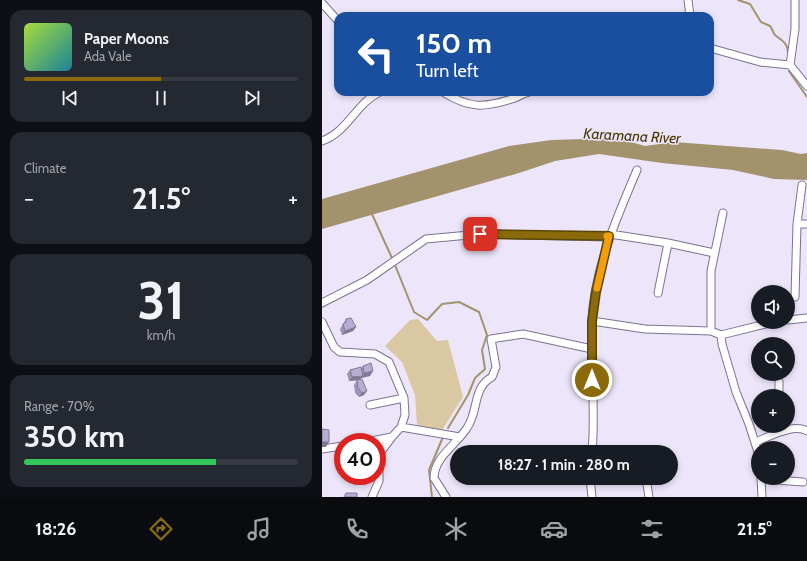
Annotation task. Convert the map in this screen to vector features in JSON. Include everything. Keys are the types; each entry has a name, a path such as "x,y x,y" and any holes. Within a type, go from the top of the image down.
{"street":[{"path":"688,0 690,12"},
{"path":"790,66 795,29 795,0"},
{"path":"322,3 334,16"},
{"path":"714,49 760,62 790,66 807,86"},
{"path":"322,140 330,138 344,128 368,99 373,96"},
{"path":"450,96 467,105 476,106 519,96"},
{"path":"592,445 592,321 596,292 610,235 637,170"},
{"path":"795,297 797,224 802,185"},
{"path":"711,331 711,271 723,213"},
{"path":"797,224 807,224"},
{"path":"322,303 367,280 426,239 480,234 610,235 668,243 714,253"},
{"path":"658,293 668,243"},
{"path":"795,319 807,318"},
{"path":"592,321 645,329 711,331 721,335 751,328"},
{"path":"322,322 334,347 340,352 375,354 389,362 404,398 405,415 401,427 386,445"},
{"path":"446,497 436,484 434,473 440,459 468,428 473,417 478,392 481,386 492,377 496,367 491,339 523,334 592,349"},
{"path":"721,335 722,344 736,392 751,421"},
{"path":"779,382 779,389"},
{"path":"370,405 404,398"},
{"path":"401,427 460,437"},
{"path":"758,441 792,429 801,428 807,431"},
{"path":"386,438 392,437"},
{"path":"322,449 334,447"},
{"path":"795,481 803,482"},
{"path":"372,497 378,485"},
{"path":"591,485 592,497"},
{"path":"647,485 649,497"},
{"path":"761,485 762,497"}],"shaded area":[{"path":"617,138 645,146 674,142 782,150 801,154 807,153 807,180 774,179 733,170 662,163 599,154 555,161 519,173 322,229 322,199 509,146 551,140"},
{"path":"418,319 437,341 448,340 463,397 442,430 417,425 415,395 402,362 385,346 410,320"}],"building":[{"path":"351,318 356,327 345,331 343,324 346,322 346,319"},
{"path":"371,363 373,371 364,373 363,366"},
{"path":"361,367 363,376 352,377 350,370"},
{"path":"362,379 367,391 362,393 358,388 357,380"},
{"path":"322,429 329,430 329,442 322,442"},
{"path":"346,493 357,493 357,497 344,497"}],"waterway":[{"path":"738,0 750,4 761,22 770,26 775,35 782,40 788,49 788,52"},
{"path":"789,71 807,97"},
{"path":"371,212 392,258"},
{"path":"395,265 414,312 427,320 442,304 459,302 479,312 487,335 482,350 485,369 475,378 468,395 448,428"},
{"path":"432,497 429,470 443,437"}],"slow traffic":[{"path":"597,288 609,236 607,236"}],"route":[{"path":"480,234 609,236 596,292 592,321 592,380"}],"water label":[{"name":"Karamana River","path":"632,136"}]}
